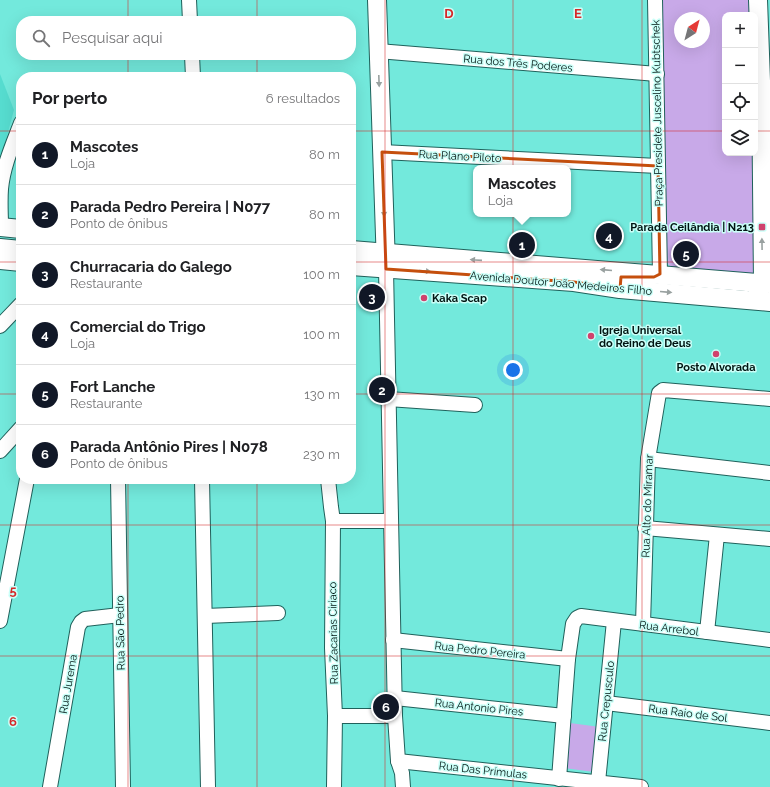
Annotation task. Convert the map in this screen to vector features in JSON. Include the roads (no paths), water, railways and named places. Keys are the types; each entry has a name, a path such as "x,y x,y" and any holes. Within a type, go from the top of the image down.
{"main road":[{"path":"376,0 386,261"},
{"path":"697,295 722,291 756,292 766,283 766,82 758,0"},
{"path":"1,227 16,228"},
{"name":"Avenida Doutor João Medeiros Filho","path":"356,252 386,261 574,282 620,289 770,302"},
{"name":"Avenida Doutor João Medeiros Filho","path":"356,265 386,261 660,274 766,283"},
{"path":"620,289 621,281 624,278 649,278 660,274"}],"street":[{"path":"189,0 190,16"},
{"name":"Praça Presidete Juscelino Kubtschek","path":"655,0 660,274"},
{"name":"Rua dos Três Poderes","path":"378,51 657,74"},
{"path":"192,60 193,72"},
{"path":"1,227 0,190 6,163 16,136"},
{"name":"Rua Plano Piloto","path":"382,152 658,166"},
{"path":"0,262 16,252"},
{"path":"386,261 395,716 398,761 402,773 403,787"},
{"path":"0,326 16,309"},
{"name":"Rua Alto do Miramar","path":"643,624 648,459 658,396 663,390 770,399"},
{"path":"388,398 475,405"},
{"path":"0,451 16,433"},
{"path":"648,459 770,473"},
{"path":"0,621 26,484"},
{"name":"Rua São Pedro","path":"118,484 123,787"},
{"path":"202,484 208,787"},
{"name":"Rua Zacarias Ciriaco","path":"329,484 333,520 332,648 335,716 334,787"},
{"path":"333,520 391,521"},
{"path":"645,528 770,539"},
{"path":"707,632 717,535"},
{"path":"0,569 12,556"},
{"path":"205,616 278,613"},
{"name":"Rua Jurema","path":"50,787 78,627 85,619 120,615"},
{"name":"Rua Arrebol","path":"568,659 573,624 577,618 581,616 770,640"},
{"name":"Rua Crepusculo","path":"598,782 614,621"},
{"name":"Rua Pedro Pereira","path":"393,640 568,659"},
{"path":"559,779 568,659"},
{"name":"Rua Antonio Pires","path":"395,698 564,716"},
{"name":"Rua Raio de Sol","path":"606,703 770,723"},
{"path":"335,716 395,716"},
{"path":"394,787 394,772 398,761"},
{"name":"Rua Das Prímulas","path":"398,761 640,787"}],"place":[{"name":"Parada Ceilândia | N213","path":"762,227"},
{"name":"Comercial do Trigo","path":"609,236"},
{"name":"Mascotes","path":"522,245"},
{"name":"Fort Lanche","path":"686,254"},
{"name":"Churracaria do Galego","path":"372,297"},
{"name":"Kaka Scap","path":"424,298"},
{"name":"Igreja Universal do Reino de Deus","path":"591,336"},
{"name":"Posto Alvorada","path":"716,354"},
{"name":"Parada Pedro Pereira | N077","path":"382,390"},
{"name":"Parada Antônio Pires | N078","path":"386,707"}]}
